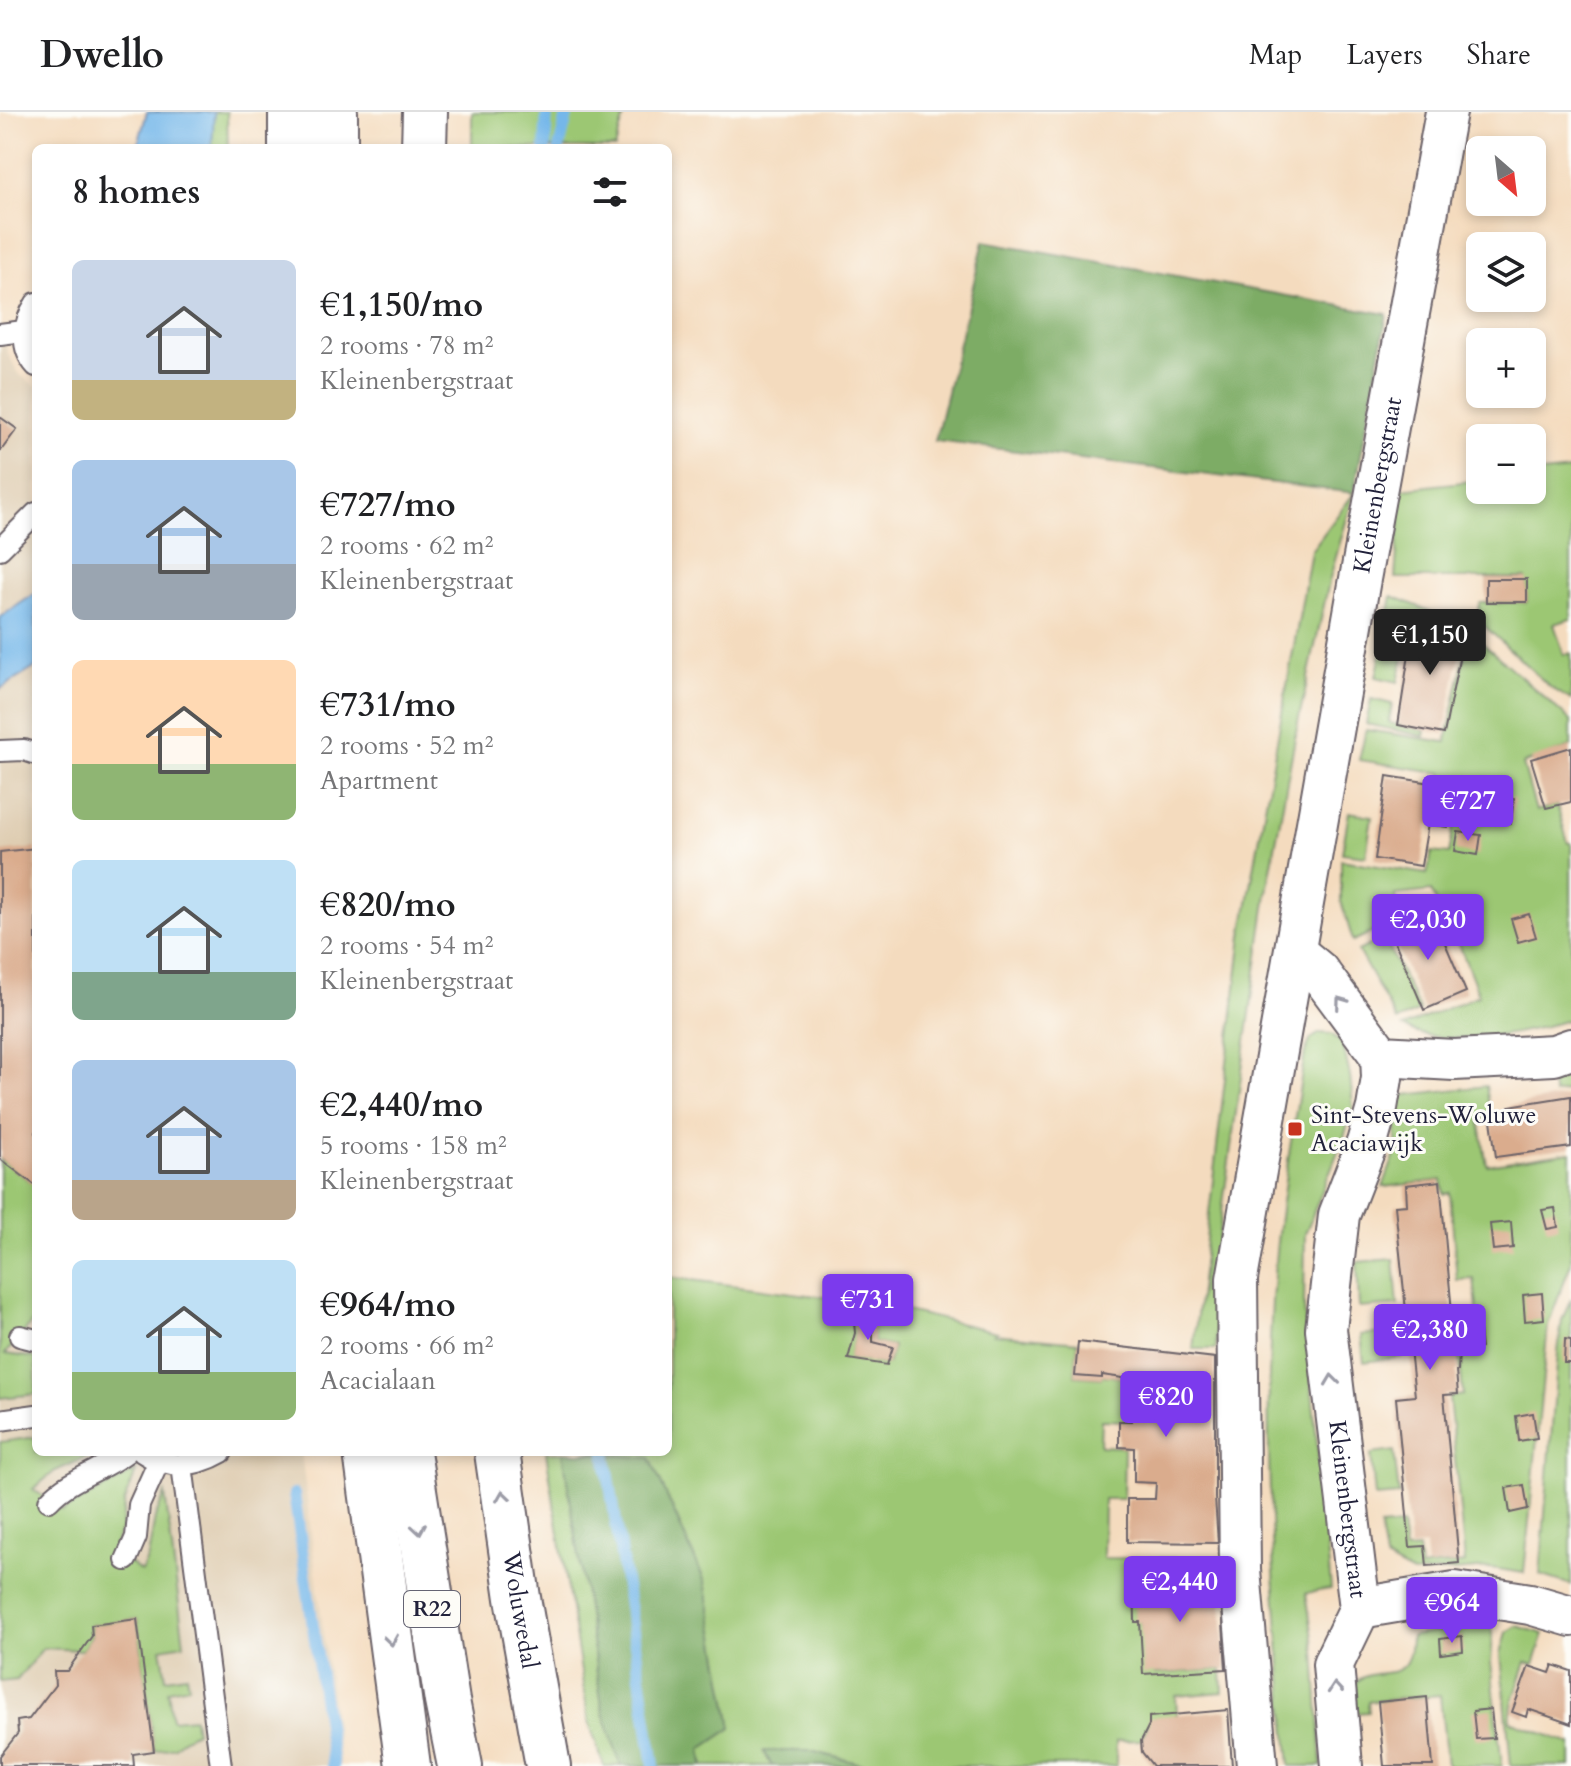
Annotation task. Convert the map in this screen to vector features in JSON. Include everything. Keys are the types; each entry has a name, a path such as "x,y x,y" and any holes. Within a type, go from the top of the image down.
{"main road":[{"path":"291,112 291,144"},
{"path":"335,112 335,144"},
{"path":"424,144 425,112"},
{"path":"367,1456 408,1766"},
{"name":"R22","path":"409,1456 460,1766"},
{"name":"Woluwedal","path":"498,1456 518,1598 548,1766"}],"street":[{"name":"Kleinenbergstraat","path":"1257,1766 1240,1570 1237,1279 1446,112"},
{"path":"1295,952 1318,971 1381,1056 1454,1060 1554,1055 1571,1049"},
{"name":"Kleinenbergstraat","path":"1342,1766 1333,1664 1360,1608 1326,1329 1339,1215 1377,1108 1382,1078 1381,1056"},
{"path":"1360,1608 1455,1592 1530,1604 1571,1616"}],"lane":[{"path":"32,309 24,331 25,347 32,359"},
{"path":"0,334 24,331"},
{"path":"0,549 32,517"},
{"path":"0,751 32,753"},
{"path":"0,1420 32,1416"},
{"path":"49,1501 67,1485 108,1466 122,1456"},
{"path":"126,1560 136,1537 139,1505 150,1456 182,1465 205,1462 215,1456"},
{"path":"182,1465 221,1766"}],"shaded area":[{"path":"0,343 5,343 19,374 32,383 32,596 0,617"},
{"path":"32,670 32,1456 301,1456 340,1766 0,1766 0,690"}],"green space":[{"path":"166,112 227,112 228,144 163,144"},
{"path":"472,112 625,112 616,144 472,144"},
{"path":"984,241 1387,314 1354,493 935,441"},
{"path":"1571,470 1571,619 1554,624 1564,655 1571,653 1571,700 1550,687 1477,619 1480,603 1527,602 1526,578 1395,578 1402,489 1466,482 1466,504 1546,504 1546,473"},
{"path":"1354,493 1330,578 1297,727 1268,886 1218,1239 1216,1349 1193,1349 1242,936 1311,551"},
{"path":"1392,596 1442,616 1470,632 1571,721 1571,747 1523,764 1536,811 1557,805 1568,843 1571,843 1571,1019 1487,1037 1441,1037 1403,1027 1479,995 1462,952 1431,891 1395,895 1404,918 1353,941 1341,901 1341,860 1427,874 1432,852 1449,854 1461,785 1442,782 1443,773 1359,760 1366,730 1446,742 1468,639 1457,636 1458,626 1414,616 1409,633 1386,629"},
{"path":"1385,636 1407,640 1398,682 1376,677"},
{"path":"1371,699 1392,704 1389,723 1425,731 1424,736 1366,724"},
{"path":"1349,812 1372,816 1366,856 1342,853"},
{"path":"1384,938 1420,1011 1397,1021 1358,951"},
{"path":"1320,1033 1332,1034 1343,1045 1353,1106 1305,1234 1304,1307 1331,1589 1306,1593 1315,1651 1322,1766 1290,1766 1271,1514 1271,1325 1281,1210 1305,1052 1311,1039"},
{"path":"1571,1073 1571,1090 1554,1094 1550,1078"},
{"path":"1486,1086 1491,1117 1479,1119 1487,1165 1571,1152 1571,1263 1548,1325 1524,1573 1491,1568 1413,1574 1385,1559 1380,1527 1402,1525 1405,1550 1418,1549 1420,1568 1465,1563 1449,1397 1463,1395 1459,1350 1481,1347 1474,1279 1457,1280 1450,1193 1444,1194 1442,1180 1383,1187 1396,1151 1396,1096"},
{"path":"0,1159 32,1183 32,1323 5,1354 32,1357 32,1394 0,1398"},
{"path":"1394,1259 1398,1305 1359,1308 1357,1262"},
{"path":"672,1278 871,1303 997,1332 994,1334 1078,1342 1075,1376 1101,1378 1102,1375 1132,1379 1132,1421 1101,1420 1100,1446 1124,1447 1123,1499 1104,1499 1103,1558 1219,1559 1220,1577 1135,1579 1140,1622 1155,1674 1222,1669 1223,1692 1176,1696 1177,1715 1149,1725 1141,1740 1116,1741 1116,1766 869,1766 811,1751 764,1752 772,1766 704,1766 701,1749 732,1728 705,1582 650,1458 628,1456 672,1456","holes":["853,1313 873,1313 873,1342 893,1347 887,1365 849,1359 855,1333"]},
{"path":"1571,1299 1571,1585 1540,1575 1558,1352 1562,1320"},
{"path":"1400,1332 1403,1357 1364,1362 1361,1335"},
{"path":"32,1438 32,1456 89,1456 55,1471 33,1489 62,1511 136,1471 113,1550 141,1572 148,1557 155,1518 165,1494 184,1644 161,1648 166,1678 187,1675 189,1686 168,1690 172,1720 194,1718 196,1732 175,1747 154,1751 137,1619 91,1625 92,1636 82,1650 43,1648 17,1680 0,1682 0,1442"},
{"path":"1394,1451 1399,1495 1375,1497 1371,1454"},
{"path":"547,1456 564,1456 603,1712 621,1766 604,1766 589,1722"},
{"path":"564,1456 650,1458 705,1582 732,1728 701,1749 703,1766 621,1766 603,1712"},
{"path":"1486,1624 1493,1635 1491,1662 1502,1766 1447,1766 1440,1695 1368,1702 1369,1712 1355,1713 1356,1682 1365,1676 1399,1669 1409,1653 1411,1636"},
{"path":"1517,1626 1544,1634 1534,1665 1526,1662 1512,1704 1510,1721 1571,1744 1571,1766 1511,1766 1501,1654 1507,1632"},
{"path":"764,1751 811,1751 869,1766 772,1766"}],"water":[{"path":"147,112 214,112 212,144 138,144"},
{"path":"32,596 32,669 0,689 0,617"}],"building":[{"path":"0,417 17,429 0,452"},
{"path":"1486,579 1527,579 1527,602 1486,602"},
{"path":"1419,619 1457,627 1455,638 1463,640 1444,734 1398,725 1410,648"},
{"path":"1571,747 1571,802 1546,808 1531,759"},
{"path":"1387,776 1457,787 1448,827 1428,824 1421,866 1375,859"},
{"path":"1496,795 1514,798 1511,823 1492,821"},
{"path":"1458,832 1481,835 1478,855 1455,851"},
{"path":"32,848 32,1183 0,1159 0,852"},
{"path":"1529,914 1536,937 1518,942 1511,919"},
{"path":"1433,915 1466,992 1424,1010 1391,933"},
{"path":"1571,1096 1571,1147 1496,1157 1491,1120 1510,1117 1509,1106"},
{"path":"1440,1181 1452,1312 1477,1310 1481,1348 1459,1350 1456,1371 1458,1394 1444,1395 1459,1563 1427,1566 1425,1546 1410,1547 1396,1398 1415,1396 1395,1206 1407,1205 1406,1185"},
{"path":"1555,1208 1558,1227 1547,1229 1542,1210"},
{"path":"1511,1222 1513,1248 1493,1250 1490,1224"},
{"path":"1542,1293 1544,1319 1525,1321 1523,1295"},
{"path":"873,1312 873,1342 893,1347 887,1365 848,1359 855,1333 853,1313"},
{"path":"1565,1339 1571,1340 1571,1363 1564,1363"},
{"path":"1078,1342 1215,1358 1218,1543 1127,1542 1127,1499 1155,1499 1156,1483 1134,1482 1134,1448 1119,1447 1119,1421 1132,1421 1132,1413 1137,1414 1137,1380 1102,1375 1102,1378 1075,1376"},
{"path":"1533,1413 1537,1438 1519,1441 1516,1416"},
{"path":"1524,1485 1528,1509 1510,1513 1506,1488"},
{"path":"1220,1577 1226,1669 1143,1674 1140,1622 1135,1622 1134,1579"},
{"path":"137,1619 154,1751 133,1754 134,1766 0,1766 0,1756 18,1733 17,1721 29,1719 55,1685 54,1671 67,1671 92,1636 91,1625"},
{"path":"1462,1636 1463,1651 1441,1654 1440,1639"},
{"path":"1553,1665 1571,1671 1571,1724 1528,1709 1526,1717 1512,1712 1529,1666 1550,1673"},
{"path":"1427,1697 1433,1766 1384,1766 1378,1702"},
{"path":"1491,1709 1494,1738 1476,1739 1473,1711"},
{"path":"1228,1710 1232,1766 1153,1766 1142,1752 1141,1741 1149,1725 1149,1717"}],"waterway":[{"path":"545,144 547,112"},
{"path":"560,144 568,112"},
{"path":"606,1456 654,1766"},
{"path":"294,1494 333,1766"}],"place":[{"name":"Sint-Stevens-Woluwe Acaciawijk","path":"1295,1129"}]}
